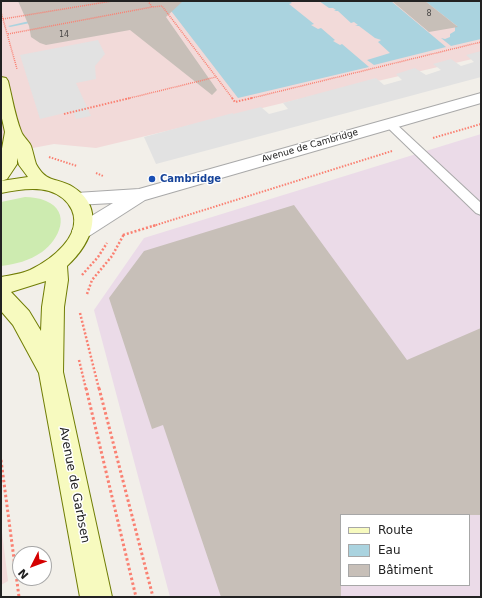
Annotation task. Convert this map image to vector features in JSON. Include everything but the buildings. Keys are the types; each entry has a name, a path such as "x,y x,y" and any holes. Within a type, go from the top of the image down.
{"main road":[{"path":"1,81 13,132 22,145 28,165 42,184"},
{"path":"1,175 8,164 13,132"},
{"path":"1,187 29,183 54,186 64,190 76,199 82,209 84,220 82,232 77,243 57,264 39,275 1,286"},
{"name":"Avenue de Garbsen","path":"57,264 57,280 53,307 52,372 96,597"},
{"name":"Avenue de Garbsen","path":"1,296 21,318 52,372"}],"street":[{"name":"Avenue de Cambridge","path":"76,199 139,195 481,98"},
{"name":"Avenue de Cambridge","path":"82,232 139,195"}],"lane":[{"path":"390,124 481,210"}],"path":[{"path":"3,20 112,1"},
{"path":"148,1 152,7"},
{"path":"8,34 162,6 235,102 481,42"},
{"path":"64,114 216,77"},
{"path":"123,235 481,124"},
{"path":"43,157 77,166"},
{"path":"87,294 91,281 112,255 125,229"},
{"path":"80,279 98,257 110,238"},
{"path":"78,305 154,597"},
{"path":"78,355 136,597"},
{"path":"1,460 19,597"}],"shaded area":[{"path":"1,1 481,1 481,57 96,148 54,144 1,154"},
{"path":"98,40 105,54 95,66 96,79 76,83 91,116 76,119 73,111 40,119 20,55"},
{"path":"481,51 481,77 156,164 144,137 261,107 269,114 288,109 283,103 376,78 384,85 402,80 396,74 415,68 426,75 441,70 433,64 451,59 461,66 474,62 466,55"},
{"path":"481,134 481,597 170,597 94,310 144,238"},
{"path":"1,524 8,581 1,585"}],"green space":[{"path":"25,197 41,199 54,206 59,212 61,219 58,233 48,247 32,258 22,262 1,266 1,202"}],"water":[{"path":"152,1 289,1 292,3 289,4 314,24 311,25 318,29 321,28 335,40 333,41 340,45 342,44 369,67 238,98 165,3"},
{"path":"319,1 391,1 446,47 374,65 367,60 390,53 378,42 381,40 375,38 359,26 355,26 358,25 354,22 351,23 338,11 334,11 336,10 329,8"},
{"path":"425,1 481,1 481,39 451,46 441,38 445,39 450,37 450,34 455,31 455,27 457,26"}],"waterway":[{"path":"10,26 38,20"}],"place":[{"name":"Cambridge","path":"152,179"}]}
